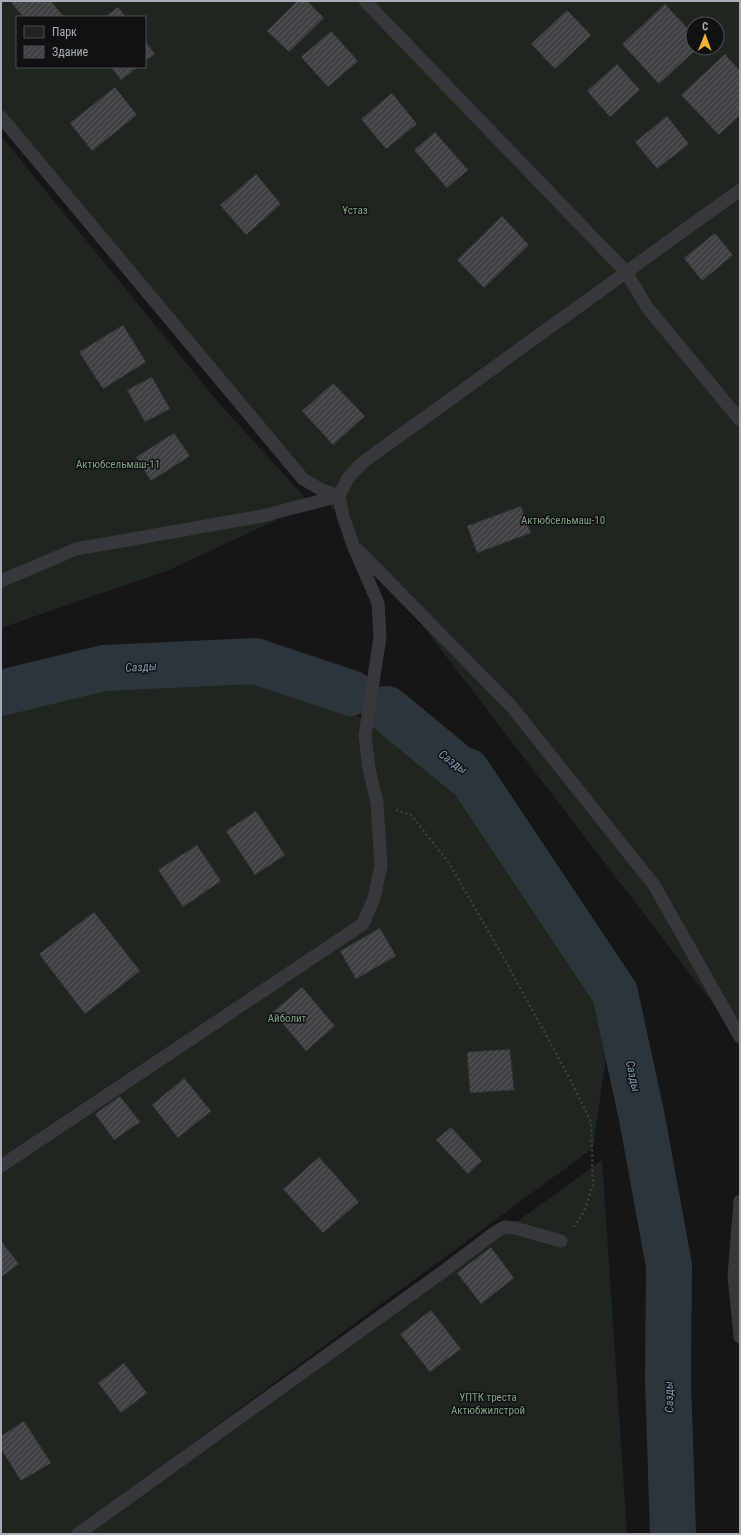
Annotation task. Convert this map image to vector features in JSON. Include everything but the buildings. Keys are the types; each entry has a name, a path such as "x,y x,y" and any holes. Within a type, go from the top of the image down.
{"lane":[{"path":"365,1 626,272 647,307 740,420"},
{"path":"1,117 303,479 320,489 339,496"},
{"path":"1,1166 363,924 374,898 381,866 377,803 369,769 365,735 380,637 378,603 353,545 343,516 339,496 348,478 362,463 740,190"},
{"path":"1,581 76,549 262,516 339,496"},
{"path":"353,545 512,707 654,885 740,1037"},
{"path":"740,1201 734,1276 740,1337"},
{"path":"78,1534 444,1271 497,1231 505,1227 515,1228 561,1242"}],"path":[{"path":"377,803 411,815 449,864 506,962 592,1122 593,1185 584,1212 561,1242"}],"green space":[{"path":"1,1 740,1 740,1039 313,483 311,484 1,110"},
{"name":"Актюбсельмаш-11","path":"1,136 218,402 311,504 169,570 1,628"},
{"name":"Айболит","path":"255,661 467,775 615,993 593,1148 69,1534 1,1534 1,696 104,668"},
{"name":"УПТК треста Актюбжилстрой","path":"602,1160 627,1534 86,1534"}],"waterway":[{"name":"Сазды","path":"1,693 104,668 255,661 351,693"},
{"name":"Сазды","path":"387,709 467,775 467,771 615,993 642,1118 669,1266 668,1379 673,1534"}],"park label":[{"name":"Ұстаз","path":"355,210"},
{"name":"Актюбсельмаш-10","path":"563,520"}]}
